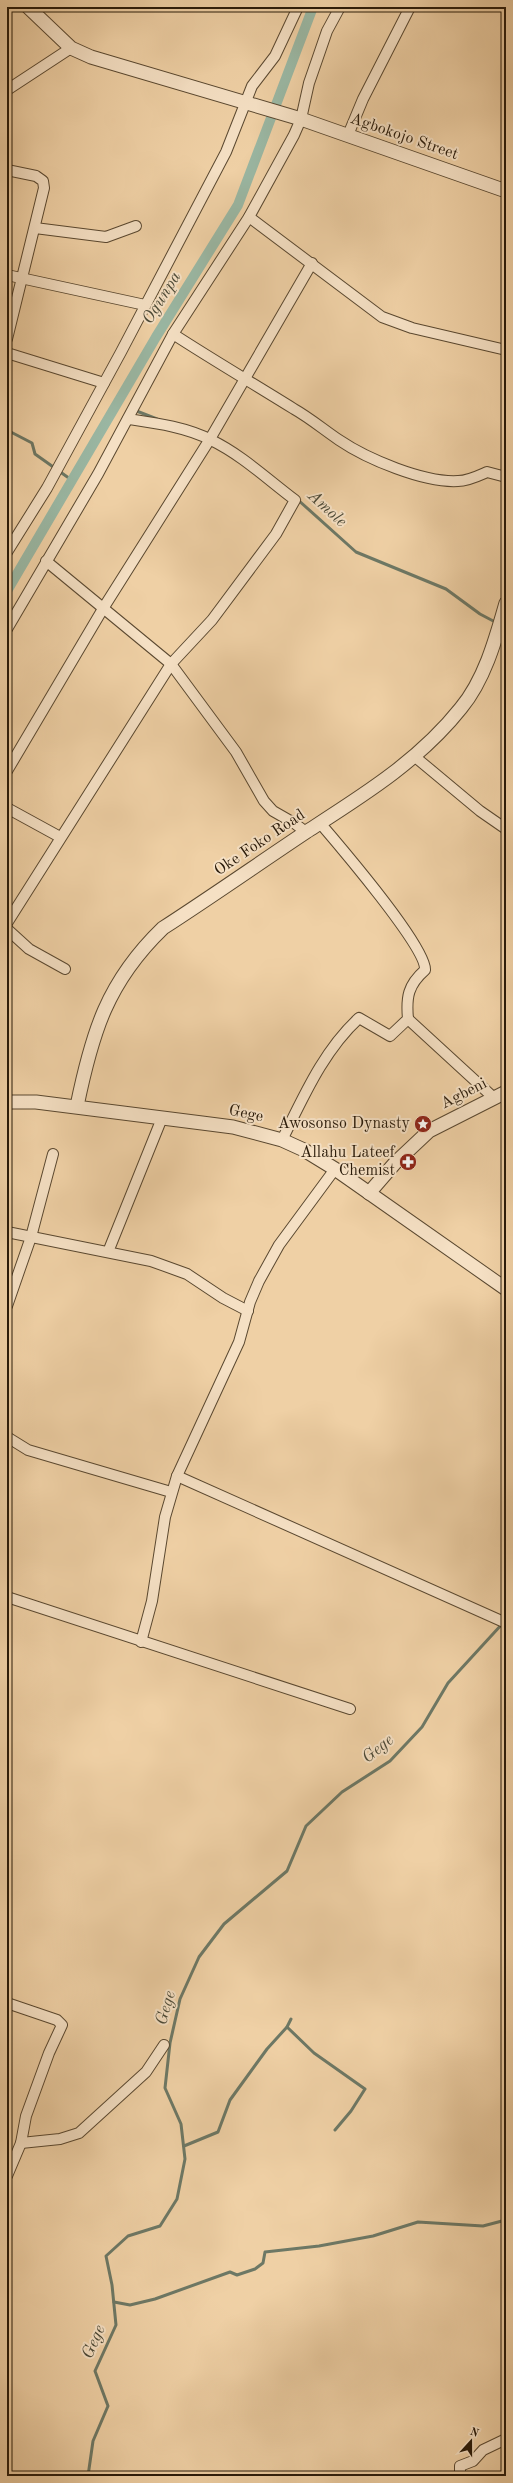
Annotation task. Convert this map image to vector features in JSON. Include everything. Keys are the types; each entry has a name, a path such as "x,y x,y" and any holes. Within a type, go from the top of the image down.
{"street":[{"name":"Agbokojo Street","path":"28,7 71,48 90,57 296,117 506,191"},
{"path":"7,552 47,488 104,382 226,152 252,86 275,56 298,7"},
{"path":"7,629 128,418 173,334 249,217 296,117 328,31 340,7"},
{"path":"348,135 363,99 410,7"},
{"path":"7,90 71,48"},
{"path":"7,170 36,176 43,181 44,188 24,279 7,339"},
{"path":"249,217 382,318 412,328 506,350"},
{"path":"35,228 106,237 136,226"},
{"path":"7,771 104,607 210,439 312,264"},
{"path":"7,275 145,305"},
{"path":"173,334 296,410 340,441 370,458 400,470 458,481 487,472 506,477"},
{"path":"7,353 104,382"},
{"path":"7,923 60,837 171,664 212,620 276,534 295,500 251,464 210,439 168,426 128,418"},
{"path":"46,562 104,607 171,664 199,699 236,752 264,801 273,811 294,822 306,832"},
{"name":"Oke Foko Road","path":"77,1106 86,1063 104,1008 119,981 144,946 163,928 306,832 376,788 414,756 462,708 474,687 500,624 506,603"},
{"path":"414,756 474,806 506,829"},
{"path":"7,808 60,837"},
{"path":"320,823 375,891 424,961 425,970 419,975 406,997 408,1019 494,1098"},
{"path":"7,929 29,949 65,969"},
{"path":"282,1140 307,1090 331,1050 350,1026 359,1018 390,1036 408,1019"},
{"name":"Agbeni","path":"369,1193 394,1163 429,1131 506,1092"},
{"name":"Gege","path":"7,1102 36,1102 77,1106 233,1128 282,1140 304,1150 334,1169 506,1289"},
{"path":"108,1252 162,1118"},
{"path":"7,1306 31,1237 53,1154"},
{"path":"141,1642 152,1601 171,1492 177,1476 239,1342 259,1281 279,1245 334,1169"},
{"path":"7,1232 151,1262 187,1274 223,1298 248,1311"},
{"path":"7,1437 28,1450 171,1492"},
{"path":"177,1476 329,1542 506,1623"},
{"path":"7,1597 350,1709"},
{"path":"7,2003 56,2020 62,2025 26,2116 21,2143 7,2176"},
{"path":"21,2143 60,2138 79,2133 146,2072 164,2045"},
{"path":"460,2476 460,2466 473,2461 483,2450 506,2439"}],"waterway":[{"name":"Ogunpa","path":"7,591 156,337 238,205 313,7"},
{"name":"Amole","path":"134,410 157,419"},
{"path":"7,430 32,443 35,454 73,481"},
{"name":"Amole","path":"297,499 356,552 446,589 480,614 497,623"},
{"name":"Gege","path":"88,2476 93,2441 108,2406 95,2371 116,2325 112,2285 106,2256 128,2236 160,2226 177,2199 185,2159 181,2124 165,2088 170,2043 180,1999 199,1957 224,1924 287,1871 306,1826 342,1792 390,1761 422,1727 448,1683 503,1623"},
{"path":"184,2146 218,2132 230,2100 267,2049 287,2027 291,2019"},
{"path":"287,2027 314,2053 365,2089 351,2111 335,2130"},
{"path":"114,2302 130,2305 155,2299 230,2272 237,2275 255,2269 263,2263 265,2252 319,2246 373,2236 418,2222 483,2226 502,2221 506,2222"}],"place":[{"name":"Awosonso Dynasty","path":"423,1124"},
{"name":"Allahu Lateef Chemist","path":"408,1162"}]}
